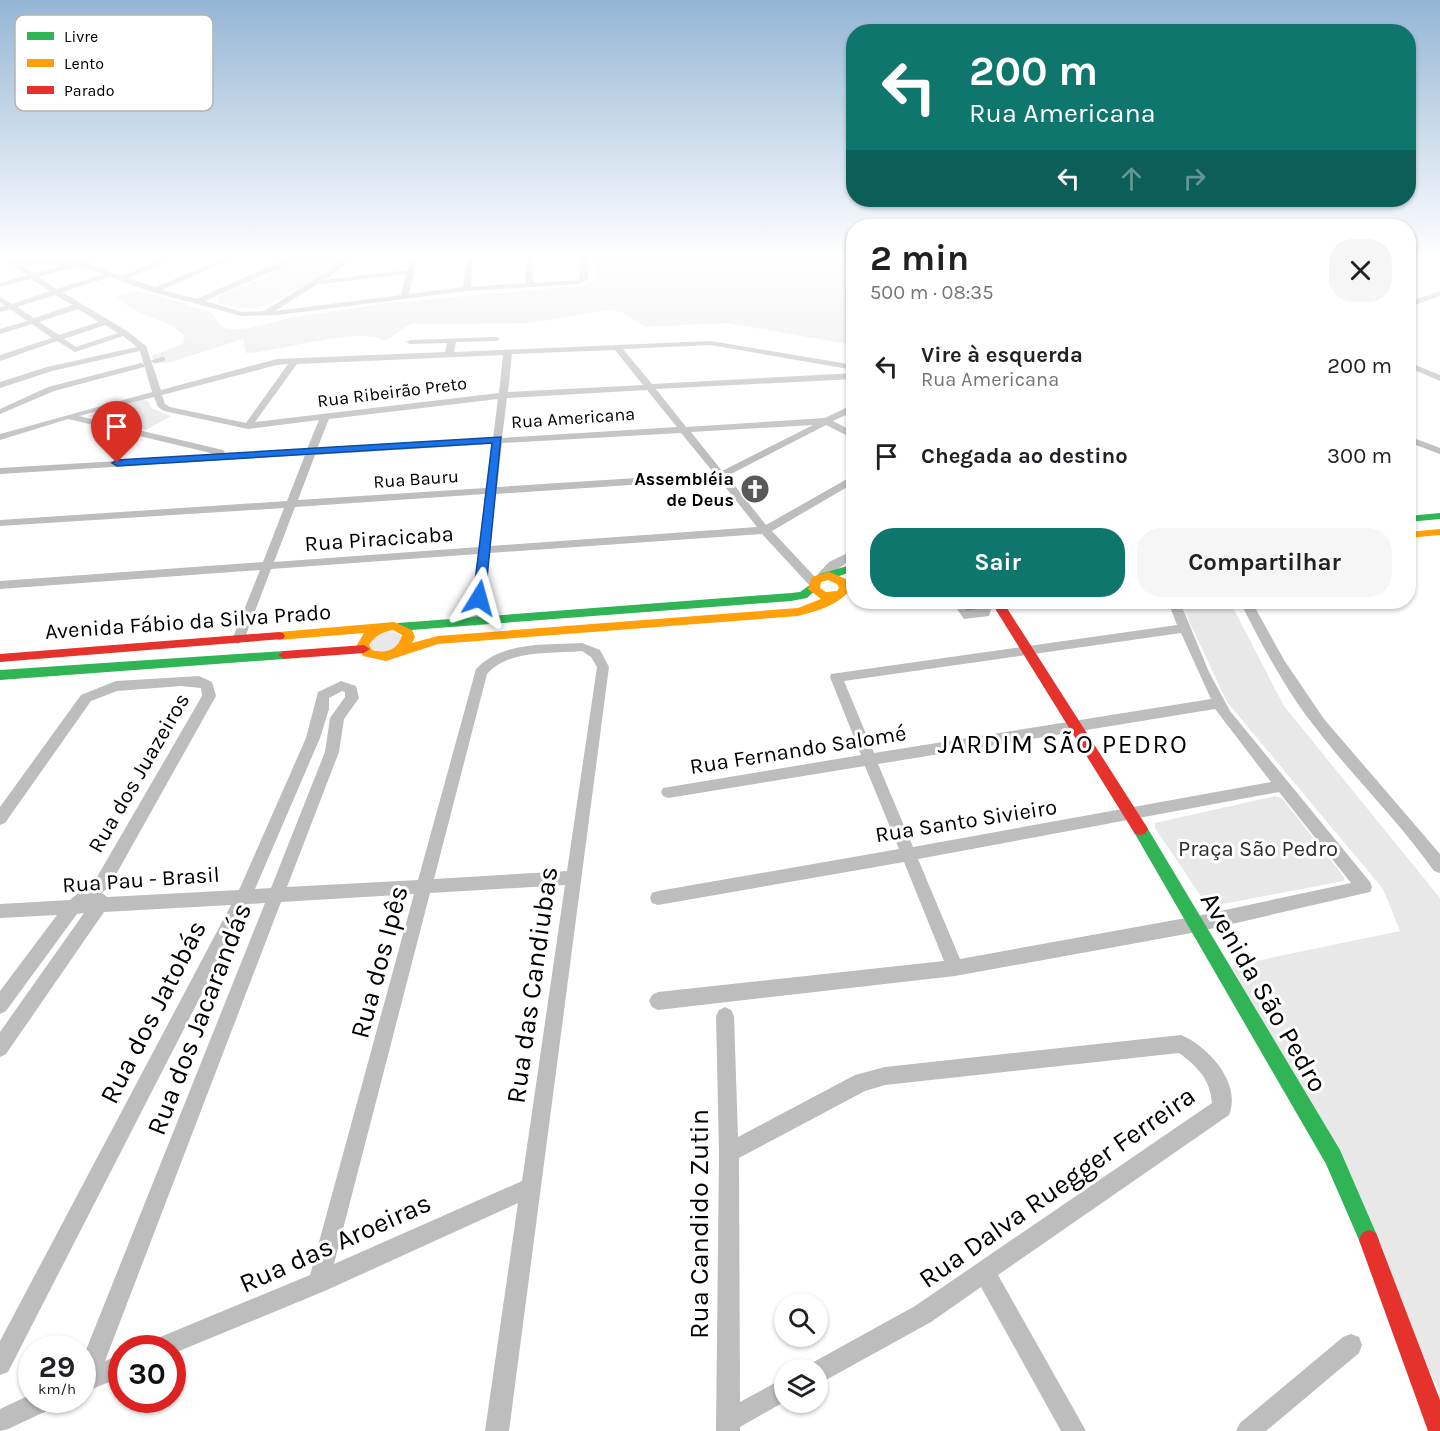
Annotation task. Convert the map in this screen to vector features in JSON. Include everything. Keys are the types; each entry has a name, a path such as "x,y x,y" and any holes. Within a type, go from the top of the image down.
{"main road":[{"path":"1416,518 1440,516"},
{"path":"1416,532 1440,532"},
{"path":"398,627 791,597 803,594 818,581 846,570"},
{"path":"818,581 834,577 842,582 844,594"},
{"path":"818,581 820,594 844,594"},
{"path":"400,651 438,640 798,612 817,607 844,594"},
{"name":"Avenida São Pedro","path":"1002,609 1132,816 1333,1157 1358,1211 1440,1431"},
{"path":"398,627 405,630 410,637 400,651"},
{"name":"Avenida Fábio da Silva Prado","path":"0,658 398,627"},
{"path":"364,650 364,640 379,628"},
{"name":"Avenida Fábio da Silva Prado","path":"0,675 364,650 372,656 379,657 400,651"}],"street":[{"path":"0,332 22,325"},
{"path":"40,325 75,350 124,333"},
{"path":"0,358 98,325"},
{"path":"111,325 143,348 156,393"},
{"path":"410,342 496,339"},
{"path":"449,354 452,340"},
{"path":"0,437 66,417 277,362 711,343 846,367"},
{"path":"617,347 765,530 818,581 833,565 846,558"},
{"path":"0,385 50,369 143,348"},
{"path":"475,622 486,551 508,352"},
{"path":"248,426 295,361"},
{"path":"1416,368 1440,378"},
{"name":"Rua Ribeirão Preto","path":"156,393 161,405 167,409 248,426 505,395 846,376"},
{"name":"Rua Bauru","path":"0,523 720,476 846,411"},
{"path":"66,417 233,455"},
{"path":"238,640 325,417"},
{"path":"825,421 846,432"},
{"name":"Rua Americana","path":"0,471 233,455 825,421"},
{"path":"1416,441 1440,451"},
{"name":"Rua Piracicaba","path":"0,585 765,530 846,483"},
{"path":"658,1000 955,969 1197,924 1364,887 1281,786 1219,703 1203,672 1177,609"},
{"path":"1250,609 1272,652 1319,723 1418,834 1440,866"},
{"path":"955,969 836,677 1185,628"},
{"name":"Rua das Candiubas","path":"492,659 510,654 582,647 592,650 601,661 603,668 497,1431"},
{"name":"Rua dos Ipês","path":"319,1282 481,672 492,659"},
{"name":"Rua dos Juazeiros","path":"0,819 86,698 100,690 116,686 199,681 207,685 209,696 103,882 99,906 0,1048"},
{"name":"Rua dos Jacarandás","path":"96,1351 332,752 337,718 352,698 351,689 341,686"},
{"name":"Rua dos Jatobás","path":"0,1364 244,896 313,738 322,710 323,695 341,686"},
{"name":"Rua Fernando Salomé","path":"668,792 1219,703"},
{"name":"Rua Santo Sivieiro","path":"658,898 1132,816 1281,786"},
{"name":"Rua Pau - Brasil","path":"0,910 573,878"},
{"name":"Rua dos Juazeiros","path":"0,1005 73,907 103,882"},
{"name":"Rua Candido Zutin","path":"725,1016 729,1153 728,1426"},
{"name":"Rua Dalva Ruegger Ferreira","path":"729,1153 862,1082 885,1076 1181,1044 1207,1062 1222,1088 1222,1108 923,1314 828,1366"},
{"name":"Rua das Aroeiras","path":"186,1338 319,1282 531,1187"},
{"path":"984,1272 1074,1431"},
{"path":"1248,1431 1352,1345"},
{"path":"728,1426 774,1396"},
{"path":"0,1421 18,1413"}],"green space":[{"path":"168,325 220,325 227,329 244,329 262,325 410,325 385,341 373,337 357,336 246,353 243,339 171,362 154,364 152,356 183,344 185,336"},
{"path":"642,325 691,325 645,327"},
{"path":"737,325 846,325 846,344"},
{"path":"142,400 148,401 151,408 171,416 146,430 87,416"},
{"path":"1183,609 1234,609 1284,706 1440,898 1440,1393 1232,966 1400,931 1383,889 1227,702"},
{"path":"389,631 400,635 402,641 389,652 371,650 371,640"},
{"name":"Praça São Pedro","path":"1275,796 1282,798 1344,877 1344,881 1212,906 1204,901 1155,828 1155,823"}],"waterway":[{"path":"154,361 162,359"},
{"path":"0,412 51,389 141,365"}],"traffic: fast":[{"path":"1416,518 1440,516"},
{"path":"824,577 846,570"},
{"path":"398,627 791,597 803,595 814,586"},
{"path":"0,675 284,655"},
{"path":"1140,829 1333,1157 1369,1240"}],"traffic: slow":[{"path":"1416,534 1440,532"},
{"path":"829,576 842,582 845,588 841,594 824,596 814,589 816,580 829,576"},
{"path":"400,651 438,640 798,612 817,607 834,597"},
{"path":"394,626 408,633 409,637 402,648 386,656 367,653 363,645 368,636 380,629 394,626"},
{"path":"279,636 379,628"}],"traffic: jam":[{"path":"1001,609 1140,829"},
{"path":"0,658 279,636"},
{"path":"284,655 364,649"},
{"path":"1369,1240 1440,1431"}],"place":[{"name":"Assembléia de Deus","path":"755,489"}],"district":[{"name":"JARDIM SÃO PEDRO","path":"1063,744"}],"route":[{"path":"117,463 498,440 479,598"}]}
